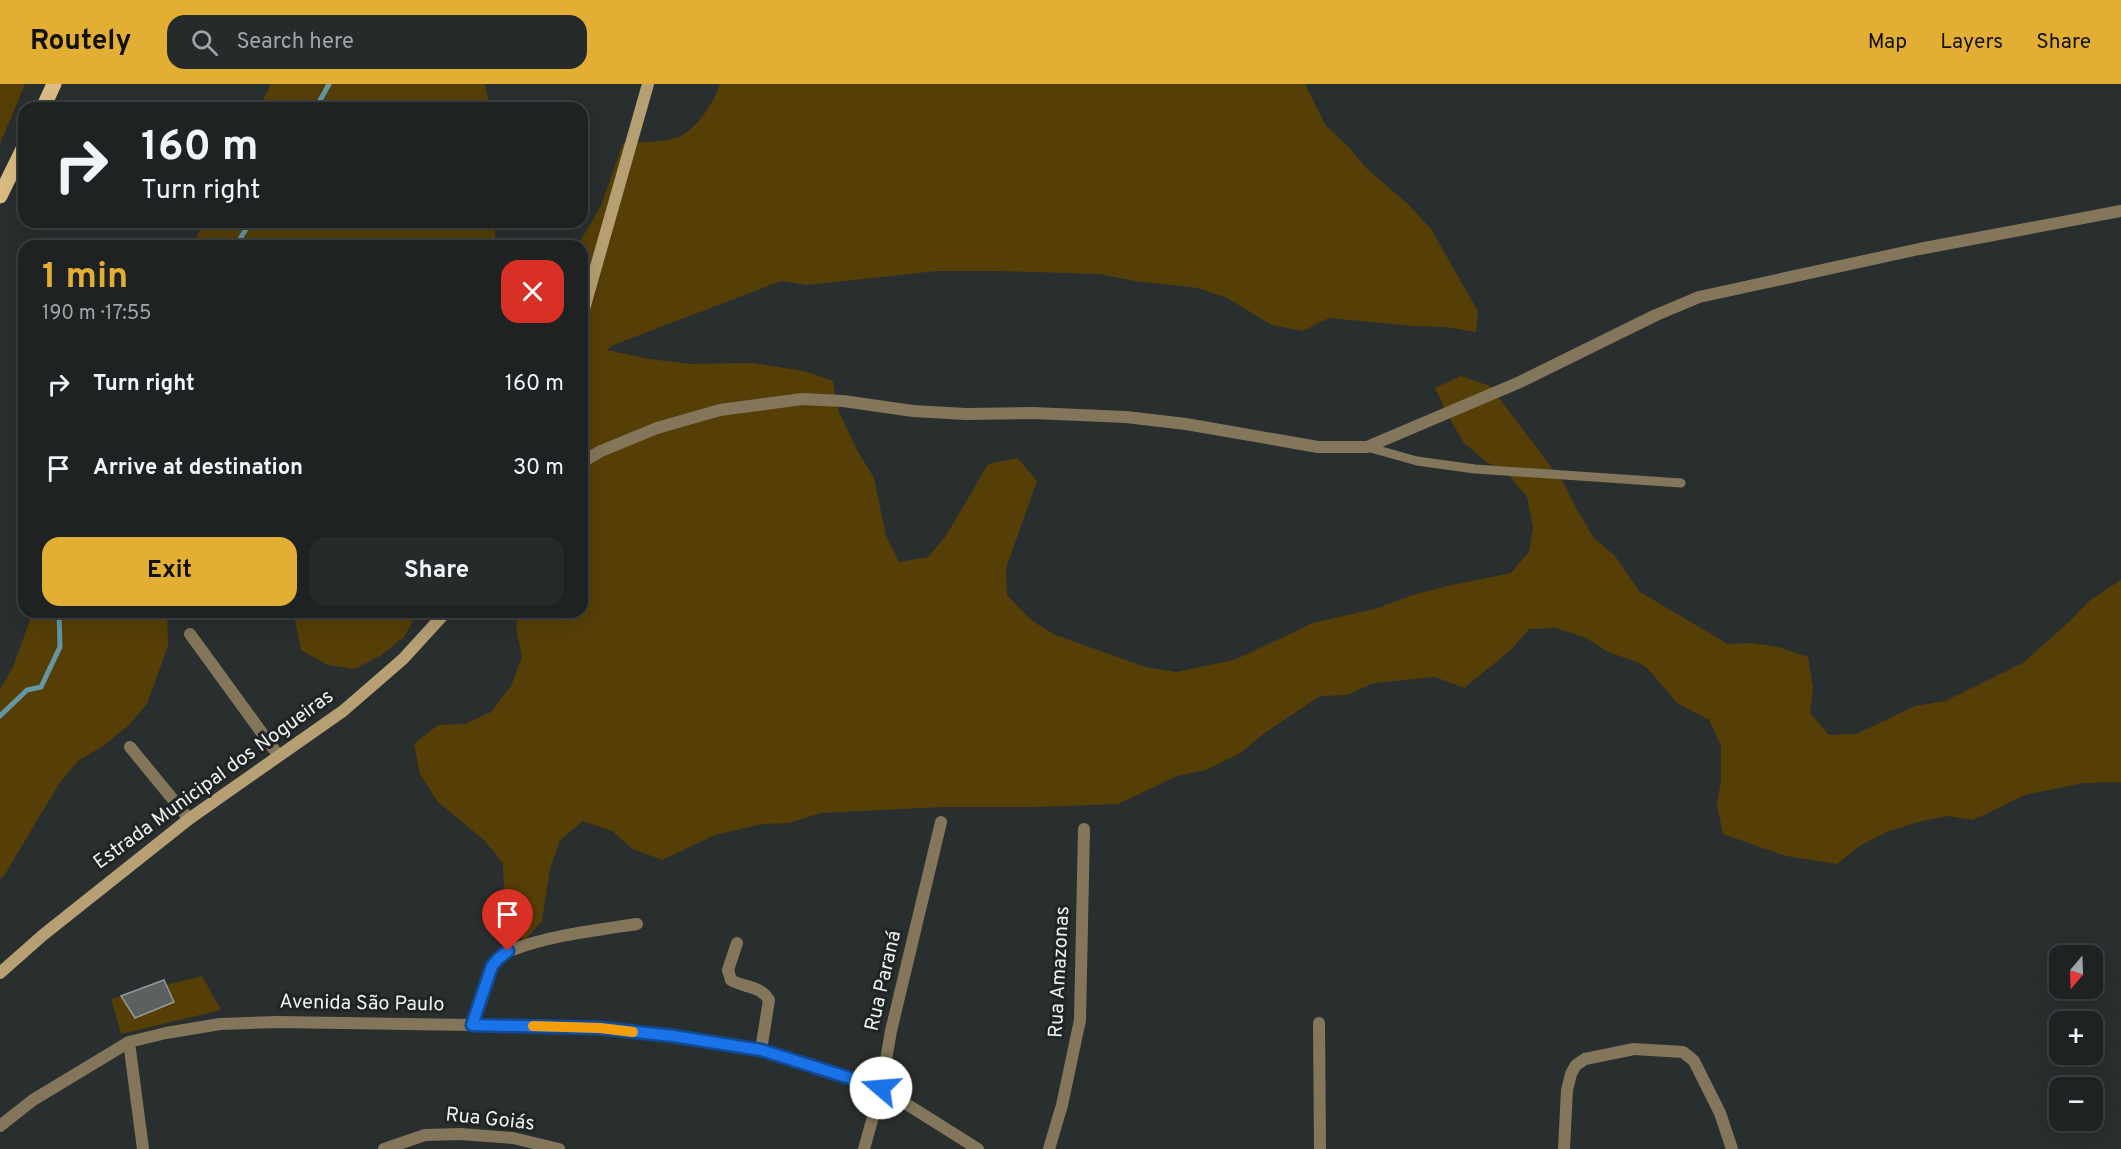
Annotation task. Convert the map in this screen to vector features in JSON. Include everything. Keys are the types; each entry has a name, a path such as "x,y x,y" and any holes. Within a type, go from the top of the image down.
{"main road":[{"path":"46,102 54,84"},
{"path":"0,196 18,159"}],"street":[{"path":"588,295 648,84"},
{"path":"588,459 657,428 720,411 802,399 843,401 913,411 966,414 1033,413 1126,417 1186,424 1318,447 1367,447 1520,382 1656,315 1698,297 1919,249 2121,211"},
{"name":"Estrada Municipal dos Nogueiras","path":"0,973 51,928 189,819 343,711 403,659 441,618"},
{"path":"190,634 278,755"},
{"path":"130,747 189,819"},
{"name":"Rua Paraná","path":"864,1149 881,1088 896,1012 941,822"},
{"name":"Rua Amazonas","path":"1049,1149 1062,1105 1080,1020 1084,829"},
{"path":"472,1025 492,966 508,951 584,933 637,924"},
{"path":"737,944 728,970 731,980 758,989 769,1000 761,1050"},
{"name":"Avenida São Paulo","path":"0,1126 33,1100 129,1042 220,1024 278,1022 600,1028 673,1036 761,1050 881,1088 978,1149"},
{"path":"1319,1023 1320,1149"},
{"path":"129,1042 143,1149"},
{"path":"1564,1149 1567,1090 1576,1065 1585,1059 1634,1049 1673,1050 1687,1054 1694,1061 1720,1113 1732,1149"},
{"name":"Rua Goiás","path":"384,1149 425,1135 460,1134 513,1138 559,1149"}],"lane":[{"path":"1367,447 1417,461 1475,469 1681,483"}],"shaded area":[{"path":"0,84 25,84 0,144"},
{"path":"271,84 485,84 489,102 262,102"},
{"path":"720,84 1305,84 1326,126 1347,145 1366,168 1408,204 1431,229 1478,311 1476,332 1446,327 1329,318 1303,331 1272,325 1227,298 1198,288 1135,281 1099,274 937,271 807,285 781,281 611,346 607,350 649,359 691,364 752,363 804,371 833,381 838,410 857,450 874,478 886,536 899,562 928,557 946,536 988,464 1018,458 1037,481 1006,568 1007,595 1031,620 1053,634 1145,667 1176,672 1234,660 1313,623 1378,608 1416,594 1511,573 1529,552 1533,527 1527,497 1508,474 1485,461 1464,443 1447,414 1435,388 1461,376 1490,386 1564,484 1594,538 1615,556 1640,592 1728,644 1752,643 1778,647 1808,657 1813,687 1810,713 1829,735 1856,734 1915,706 1945,701 2023,663 2090,600 2121,580 2121,783 2084,783 2025,795 1973,820 1947,816 1918,822 1887,832 1861,845 1837,864 1786,856 1723,834 1717,805 1721,779 1721,746 1709,720 1677,703 1647,668 1637,662 1608,652 1586,638 1556,628 1529,629 1511,650 1464,688 1435,677 1374,683 1347,695 1320,696 1262,735 1239,754 1206,770 1177,776 1118,804 942,807 821,813 789,823 762,824 715,835 662,860 633,849 612,831 583,821 560,840 550,869 542,921 524,941 505,918 503,863 484,840 438,802 420,774 414,744 438,725 465,724 491,712 511,686 522,657 516,628 517,618 588,618 588,240 581,240 601,206 623,143 652,142 680,136 693,127 713,99"},
{"path":"200,228 495,228 495,240 196,240"},
{"path":"31,618 167,618 168,646 147,704 129,725 106,744 78,761 60,782 4,876 0,879 0,689 13,667"},
{"path":"293,618 415,618 404,637 380,656 354,669 328,665 301,650"},
{"path":"202,976 221,1010 121,1034 111,999"}],"building":[{"path":"164,980 174,1002 135,1018 121,996"}],"waterway":[{"path":"319,102 329,84"},
{"path":"240,240 246,228"},
{"path":"0,716 27,690 41,687 60,647 59,618"}],"slow traffic":[{"path":"533,1026 600,1028 633,1032"}],"route":[{"path":"508,951 492,966 472,1025 600,1028 673,1036 761,1050 881,1088"}]}
